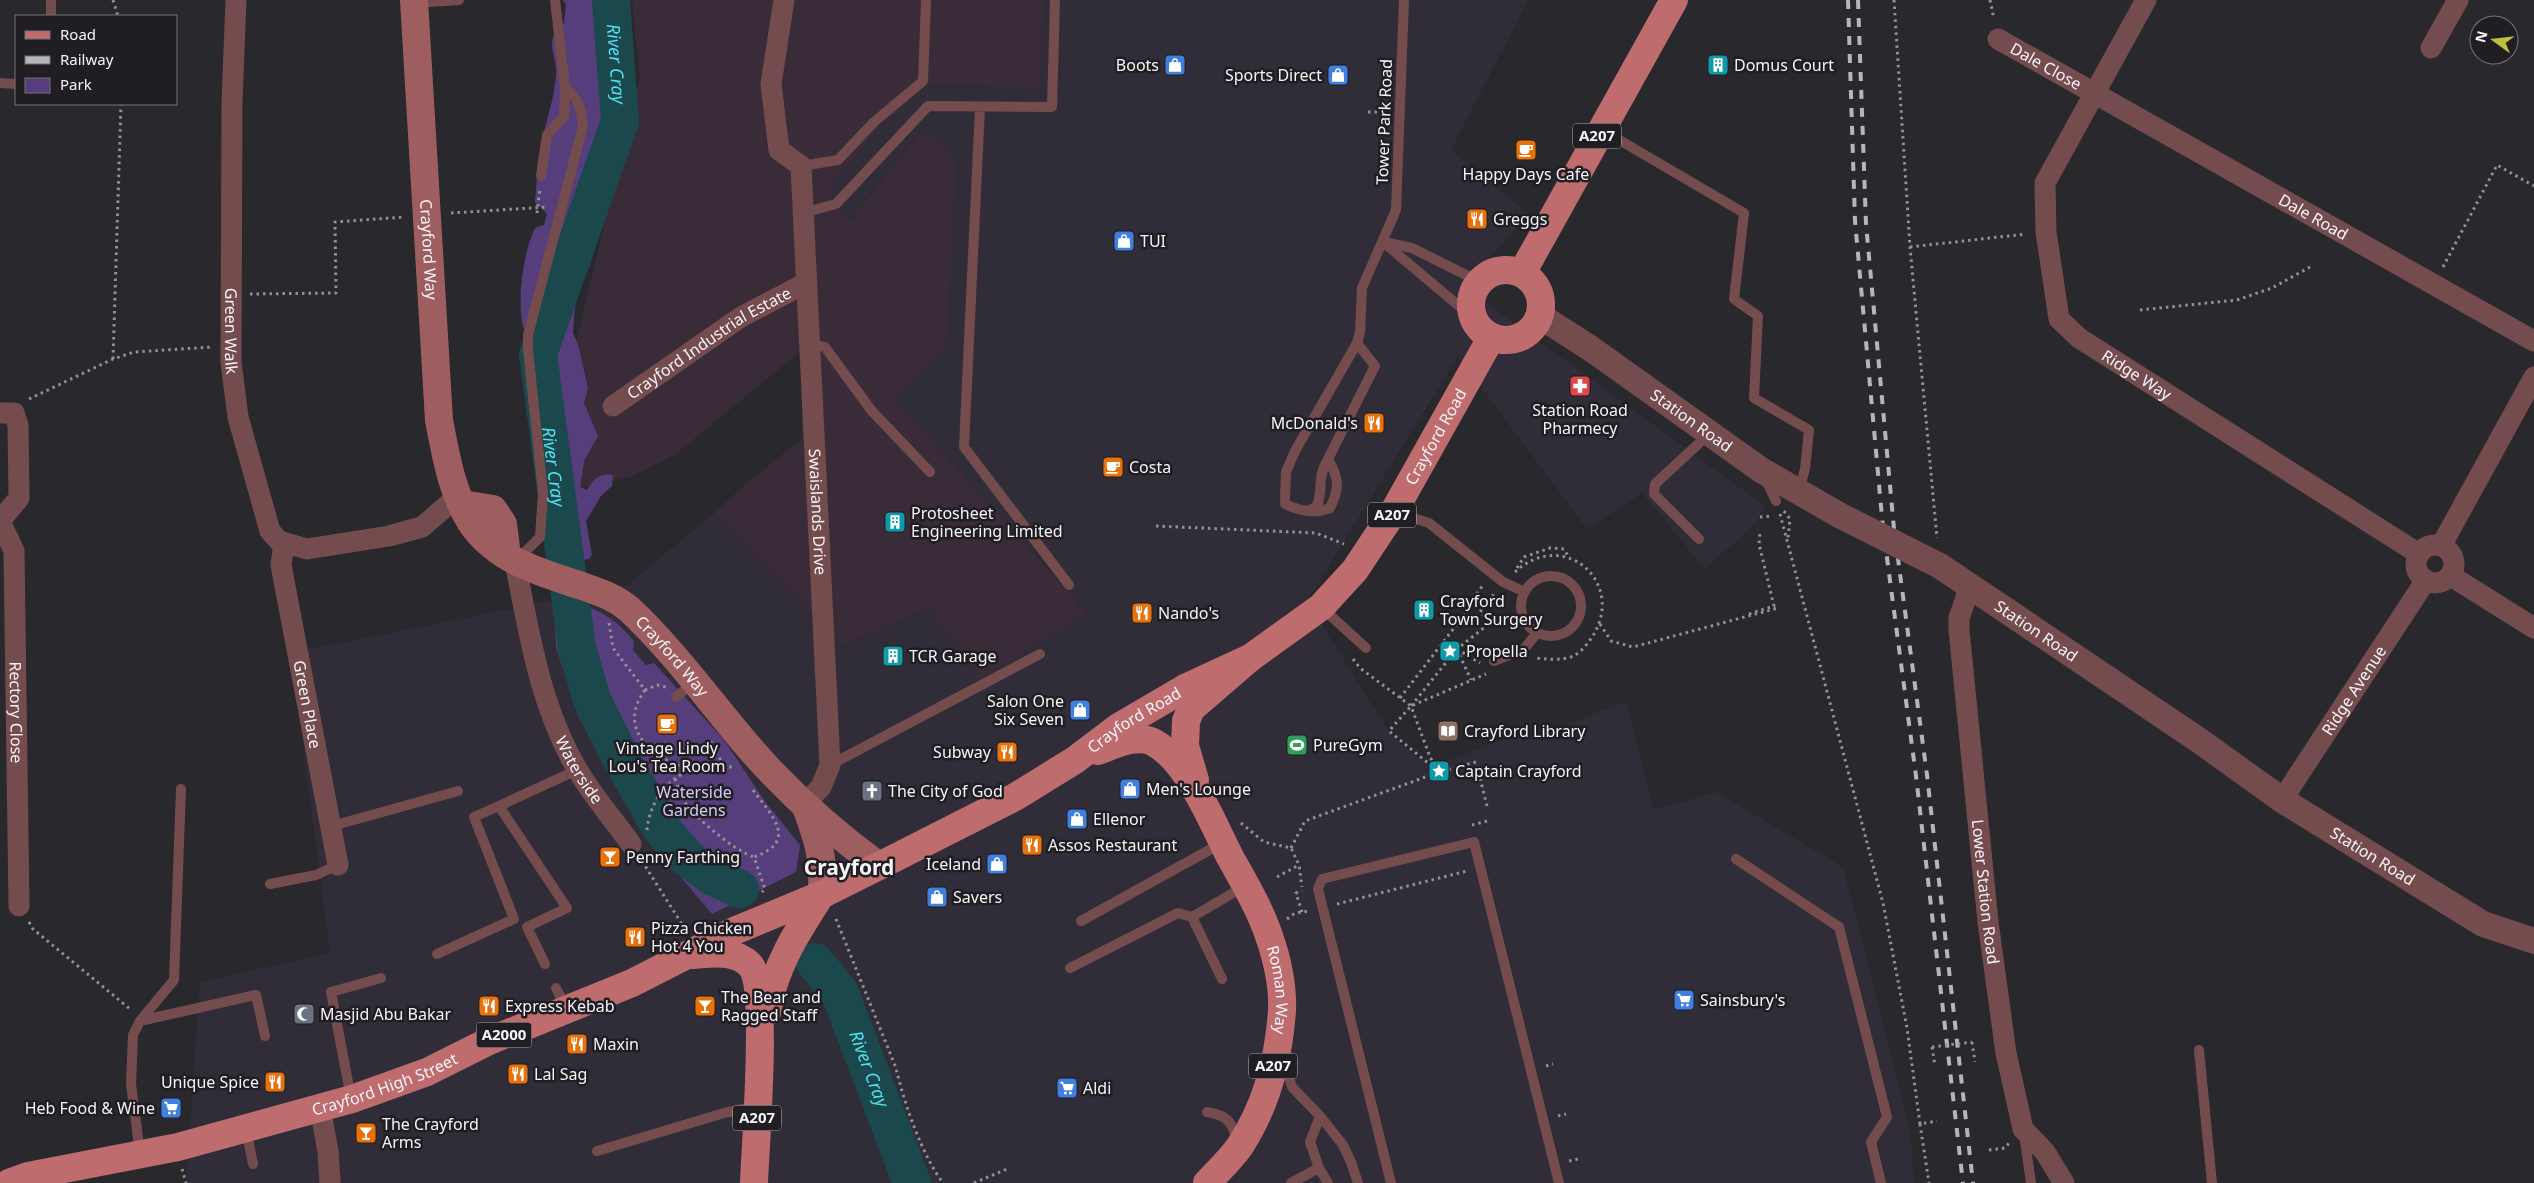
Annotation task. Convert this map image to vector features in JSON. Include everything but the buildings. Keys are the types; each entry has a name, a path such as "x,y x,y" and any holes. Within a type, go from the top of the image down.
{"main road":[{"name":"A207","path":"1522,273 1600,129 1674,0"},
{"name":"Crayford Way","path":"414,1 439,420 449,469 460,500 474,527 511,559 608,595 628,609 686,689 841,838 879,866"},
{"path":"1509,270 1522,273 1532,281 1539,292 1542,304 1540,316 1532,329 1520,338 1506,341 1491,338 1480,329 1472,317 1470,302 1474,289 1484,278 1496,271 1509,270"},
{"name":"Crayford Road","path":"1186,721 1192,709 1250,658 1321,607 1355,570 1394,511 1491,338"},
{"name":"Crayford Road","path":"821,895 1014,797 1075,760 1120,726 1177,692 1250,658"},
{"name":"Roman Way","path":"1186,721 1185,746 1199,795 1268,933 1278,963 1282,1008 1278,1043 1270,1078 1259,1111 1239,1147 1207,1183"},
{"name":"Crayford Road","path":"1075,760 1122,742 1139,740 1152,742"},
{"name":"Roman Way","path":"1152,742 1166,752 1199,795"},
{"name":"Crayford Way","path":"805,804 822,858 824,878 821,895"},
{"name":"A207","path":"760,1053 771,987 792,941 821,895"},
{"name":"Crayford High Street","path":"10,1183 28,1176 140,1154 246,1128 352,1099 426,1072 489,1041 561,998 632,983 734,931 821,895"},
{"name":"A207","path":"685,956 723,953 740,958 750,966 758,986 760,1053 754,1183"}],"street":[{"name":"Green Walk","path":"236,0 232,60 231,362 238,417 270,531 277,540 284,543"},
{"path":"784,0 771,84 779,150 800,166"},
{"name":"Ridge Way","path":"2146,0 2045,183 2046,232 2059,319 2079,338 2419,554"},
{"path":"2431,48 2458,0"},
{"name":"Dale Close","path":"1998,39 2093,94"},
{"name":"Dale Road","path":"2093,94 2534,341"},
{"name":"Swaislands Drive","path":"800,166 830,765 821,787 805,804"},
{"name":"Crayford Industrial Estate","path":"614,406 741,317 806,283"},
{"name":"Station Road","path":"1540,316 1590,348 1761,470 1788,496 1840,515 1940,566 2200,741 2282,800 2483,924 2534,941"},
{"path":"2441,546 2534,377"},
{"name":"Rectory Close","path":"0,413 14,413 18,425 19,498 0,521 14,551 20,906"},
{"path":"284,543 310,548 389,536 422,527 460,500"},
{"name":"Green Place","path":"284,543 281,565 338,865"},
{"path":"2429,546 2441,546 2451,555 2453,561 2451,576 2436,583 2426,580 2417,571 2416,564 2419,554 2429,546"},
{"name":"Waterside","path":"511,559 545,700 577,770 638,840"},
{"path":"2451,576 2534,628"},
{"name":"Ridge Avenue","path":"2282,800 2426,580"},
{"name":"Lower Station Road","path":"1970,586 1959,618 1961,649 1988,922 2006,1053 2023,1128 2045,1152 2064,1183"},
{"path":"320,1108 328,1151 330,1183"}],"lane":[{"path":"51,0 51,15"},
{"path":"414,1 459,0"},
{"path":"541,176 547,135 564,116 565,88 555,0"},
{"path":"800,166 838,160 874,122 923,81 926,0"},
{"path":"803,213 836,204 928,106 1052,107 1055,0"},
{"name":"Tower Park Road","path":"1357,343 1360,332 1362,288 1396,210 1404,0"},
{"path":"0,83 15,84"},
{"path":"511,559 540,537 543,493 528,335 583,126 581,109 575,95 565,88"},
{"path":"980,107 964,447 1069,585"},
{"path":"1600,129 1744,213 1734,300 1758,316 1754,398 1810,430 1805,469 1788,496"},
{"path":"1383,242 1412,248 1468,276 1484,278"},
{"path":"1383,242 1472,317"},
{"path":"808,343 825,347 871,410 930,472"},
{"path":"1307,511 1317,506 1321,497 1320,476 1328,459 1376,366 1357,343 1286,472 1285,502 1298,511 1307,511 1322,511 1330,508 1336,496 1337,475 1328,459"},
{"path":"1699,538 1654,494 1655,484 1710,434"},
{"path":"1394,511 1429,523 1504,582 1525,592"},
{"path":"1557,577 1573,586 1581,602 1578,621 1572,628 1555,636 1537,633 1524,619 1522,601 1525,592 1539,579 1557,577"},
{"path":"1321,607 1366,648"},
{"path":"1494,661 1524,649 1537,633"},
{"path":"830,765 1040,654"},
{"path":"437,954 514,919 474,817 577,770"},
{"path":"140,1154 131,1084 133,1035 140,1021 174,980 181,789"},
{"path":"332,826 458,791"},
{"path":"499,806 567,908 527,927 545,964"},
{"path":"1081,920 1222,842"},
{"path":"1392,1183 1318,889 1322,879 1474,842 1558,1183"},
{"path":"1736,859 1839,927 1887,1117 1871,1142 1881,1183"},
{"path":"270,884 316,875 338,865"},
{"path":"1070,968 1178,913 1192,917 1246,886"},
{"path":"1192,917 1222,979"},
{"path":"352,1099 331,992 381,978"},
{"path":"140,1021 256,995 265,1036"},
{"path":"1278,1043 1292,1087 1320,1116 1343,1146 1352,1162 1358,1183"},
{"path":"2199,1050 2212,1183"},
{"path":"596,1151 724,1113 757,1106"},
{"path":"1207,1112 1222,1115 1234,1127 1239,1147"},
{"path":"1320,1116 1310,1142 1319,1168 1328,1183"},
{"path":"246,1128 253,1164"},
{"path":"2023,1128 2031,1183"},
{"path":"1291,1183 1319,1168"}],"path":[{"path":"113,0 118,15"},
{"path":"1894,0 1910,247 1940,566"},
{"path":"113,359 121,105"},
{"path":"2434,285 2497,166 2534,186"},
{"path":"537,213 541,176"},
{"path":"230,294 336,293 335,222 545,207"},
{"path":"1910,247 2046,232"},
{"path":"2140,310 2237,300 2272,288 2310,267"},
{"path":"45,390 113,359 134,352 210,347"},
{"path":"1788,496 1790,518 1788,541"},
{"path":"1788,496 1788,541 1883,904 1907,1028 1929,1183"},
{"path":"1156,526 1316,533 1345,544"},
{"path":"1747,616 1752,611 1774,606 1759,544 1760,533"},
{"path":"1516,571 1524,557 1550,548 1564,549 1568,556"},
{"path":"1439,772 1389,730 1457,649 1490,622 1480,612 1504,582 1524,563 1535,558 1568,556 1582,564 1592,575 1600,589 1603,603 1600,624 1589,643 1573,656 1550,659 1530,658"},
{"path":"1400,698 1471,606 1471,602 1485,582"},
{"path":"608,595 609,628 613,648 645,690"},
{"path":"1600,624 1611,641 1633,647 1778,608"},
{"path":"1457,649 1483,664"},
{"path":"1457,649 1471,680"},
{"path":"1349,654 1360,668 1410,706 1430,757 1439,772"},
{"path":"1410,706 1488,674"},
{"path":"686,689 668,688 658,685 645,690 636,702 632,718 642,739 654,753 690,770"},
{"path":"709,734 713,751 727,767"},
{"path":"1291,848 1305,821 1439,772 1476,762 1487,806"},
{"path":"685,956 685,926 638,840 654,801 666,786 675,779 690,770 707,766 733,767 740,772"},
{"path":"675,779 685,803 723,840 746,855 754,857 771,851 783,833"},
{"path":"751,787 776,822 779,837"},
{"path":"1235,818 1264,842 1291,848"},
{"path":"1469,826 1491,820"},
{"path":"1291,848 1299,865 1304,897"},
{"path":"754,857 764,889 760,896"},
{"path":"1277,878 1299,865"},
{"path":"1302,890 1296,892 1302,912 1480,868"},
{"path":"1306,904 1308,911"},
{"path":"836,919 896,1068 902,1093 934,1171 943,1183"},
{"path":"33,929 126,1004"},
{"path":"1935,1066 1932,1047 1972,1042 1975,1062"},
{"path":"1920,1124 1937,1121"},
{"path":"974,1183 1007,1169"}],"shaded area":[{"path":"632,0 1044,0 1040,88 928,85 878,129 829,191 836,204 850,219 919,134 935,135 949,150 957,164 946,350 894,398 1088,613 981,679 928,608 843,646 713,514 750,480 802,439 803,349 676,454 630,477 573,489 572,359 640,77"},
{"path":"1044,0 1528,0 1451,150 1530,215 1462,285 1765,506 1755,524 1705,569 1642,493 1587,529 1458,356 1307,601 1392,737 1430,767 1519,734 1522,742 1626,701 1653,810 1716,792 1843,867 1910,1129 1914,1183 186,1183 200,982 330,953 291,653 628,585 713,514 843,646 928,608 1088,612 894,398 946,350 919,134 849,219 836,204 829,191 878,129 928,85 1040,88"}],"green space":[{"path":"563,0 624,0 624,20 621,35 630,136 622,168 606,197 590,265 576,295 573,333 578,344 588,388 584,403 598,436 584,461 580,487 587,490 600,476 613,475 612,486 601,496 586,521 592,555 589,559 578,561 555,545 546,528 554,503 546,478 540,444 551,416 543,401 535,350 524,330 521,306 522,278 527,250 535,228 544,225 547,214 535,202 538,160 555,84 556,67 552,41 557,30 564,23 566,5"},
{"name":"Waterside Gardens","path":"554,595 598,611 616,623 634,641 633,650 646,665 654,663 724,740 766,803 800,845 796,872 712,914 646,836 579,718 573,699 576,697 573,686 569,686 556,647"}],"waterway":[{"name":"River Cray","path":"611,0 620,121 538,354 577,648 592,700 623,762 661,828 686,857 713,877 740,889"},
{"name":"River Cray","path":"815,962 840,993 912,1183"}],"railway":[{"path":"1848,0 1855,221 1883,528 1916,776 1963,1183"},
{"path":"1858,0 1866,224 1894,529 1927,775 1973,1183"}],"place":[{"name":"Boots","path":"1175,65"},
{"name":"Domus Court","path":"1718,65"},
{"name":"Sports Direct","path":"1338,75"},
{"name":"Happy Days Cafe","path":"1526,150"},
{"name":"Greggs","path":"1477,219"},
{"name":"TUI","path":"1124,241"},
{"name":"Station Road Pharmecy","path":"1580,386"},
{"name":"McDonald's","path":"1374,423"},
{"name":"Costa","path":"1113,467"},
{"name":"Protosheet Engineering Limited","path":"895,522"},
{"name":"Crayford Town Surgery","path":"1424,610"},
{"name":"Nando's","path":"1142,613"},
{"name":"Propella","path":"1450,651"},
{"name":"TCR Garage","path":"893,656"},
{"name":"Salon One Six Seven","path":"1080,710"},
{"name":"Vintage Lindy Lou's Tea Room","path":"667,724"},
{"name":"Crayford Library","path":"1448,731"},
{"name":"PureGym","path":"1297,745"},
{"name":"Subway","path":"1007,752"},
{"name":"Captain Crayford","path":"1439,771"},
{"name":"Men's Lounge","path":"1130,789"},
{"name":"The City of God","path":"872,791"},
{"name":"Ellenor","path":"1077,819"},
{"name":"Assos Restaurant","path":"1032,845"},
{"name":"Penny Farthing","path":"610,857"},
{"name":"Iceland","path":"997,864"},
{"name":"Savers","path":"937,897"},
{"name":"Pizza Chicken Hot 4 You","path":"635,937"},
{"name":"Sainsbury's","path":"1684,1000"},
{"name":"Express Kebab","path":"489,1006"},
{"name":"The Bear and Ragged Staff","path":"705,1006"},
{"name":"Masjid Abu Bakar","path":"304,1014"},
{"name":"Maxin","path":"577,1044"},
{"name":"Lal Sag","path":"518,1074"},
{"name":"Unique Spice","path":"275,1082"},
{"name":"Aldi","path":"1067,1088"},
{"name":"Heb Food & Wine","path":"171,1108"},
{"name":"The Crayford Arms","path":"366,1133"}],"district":[{"name":"Crayford","path":"849,868"}]}
